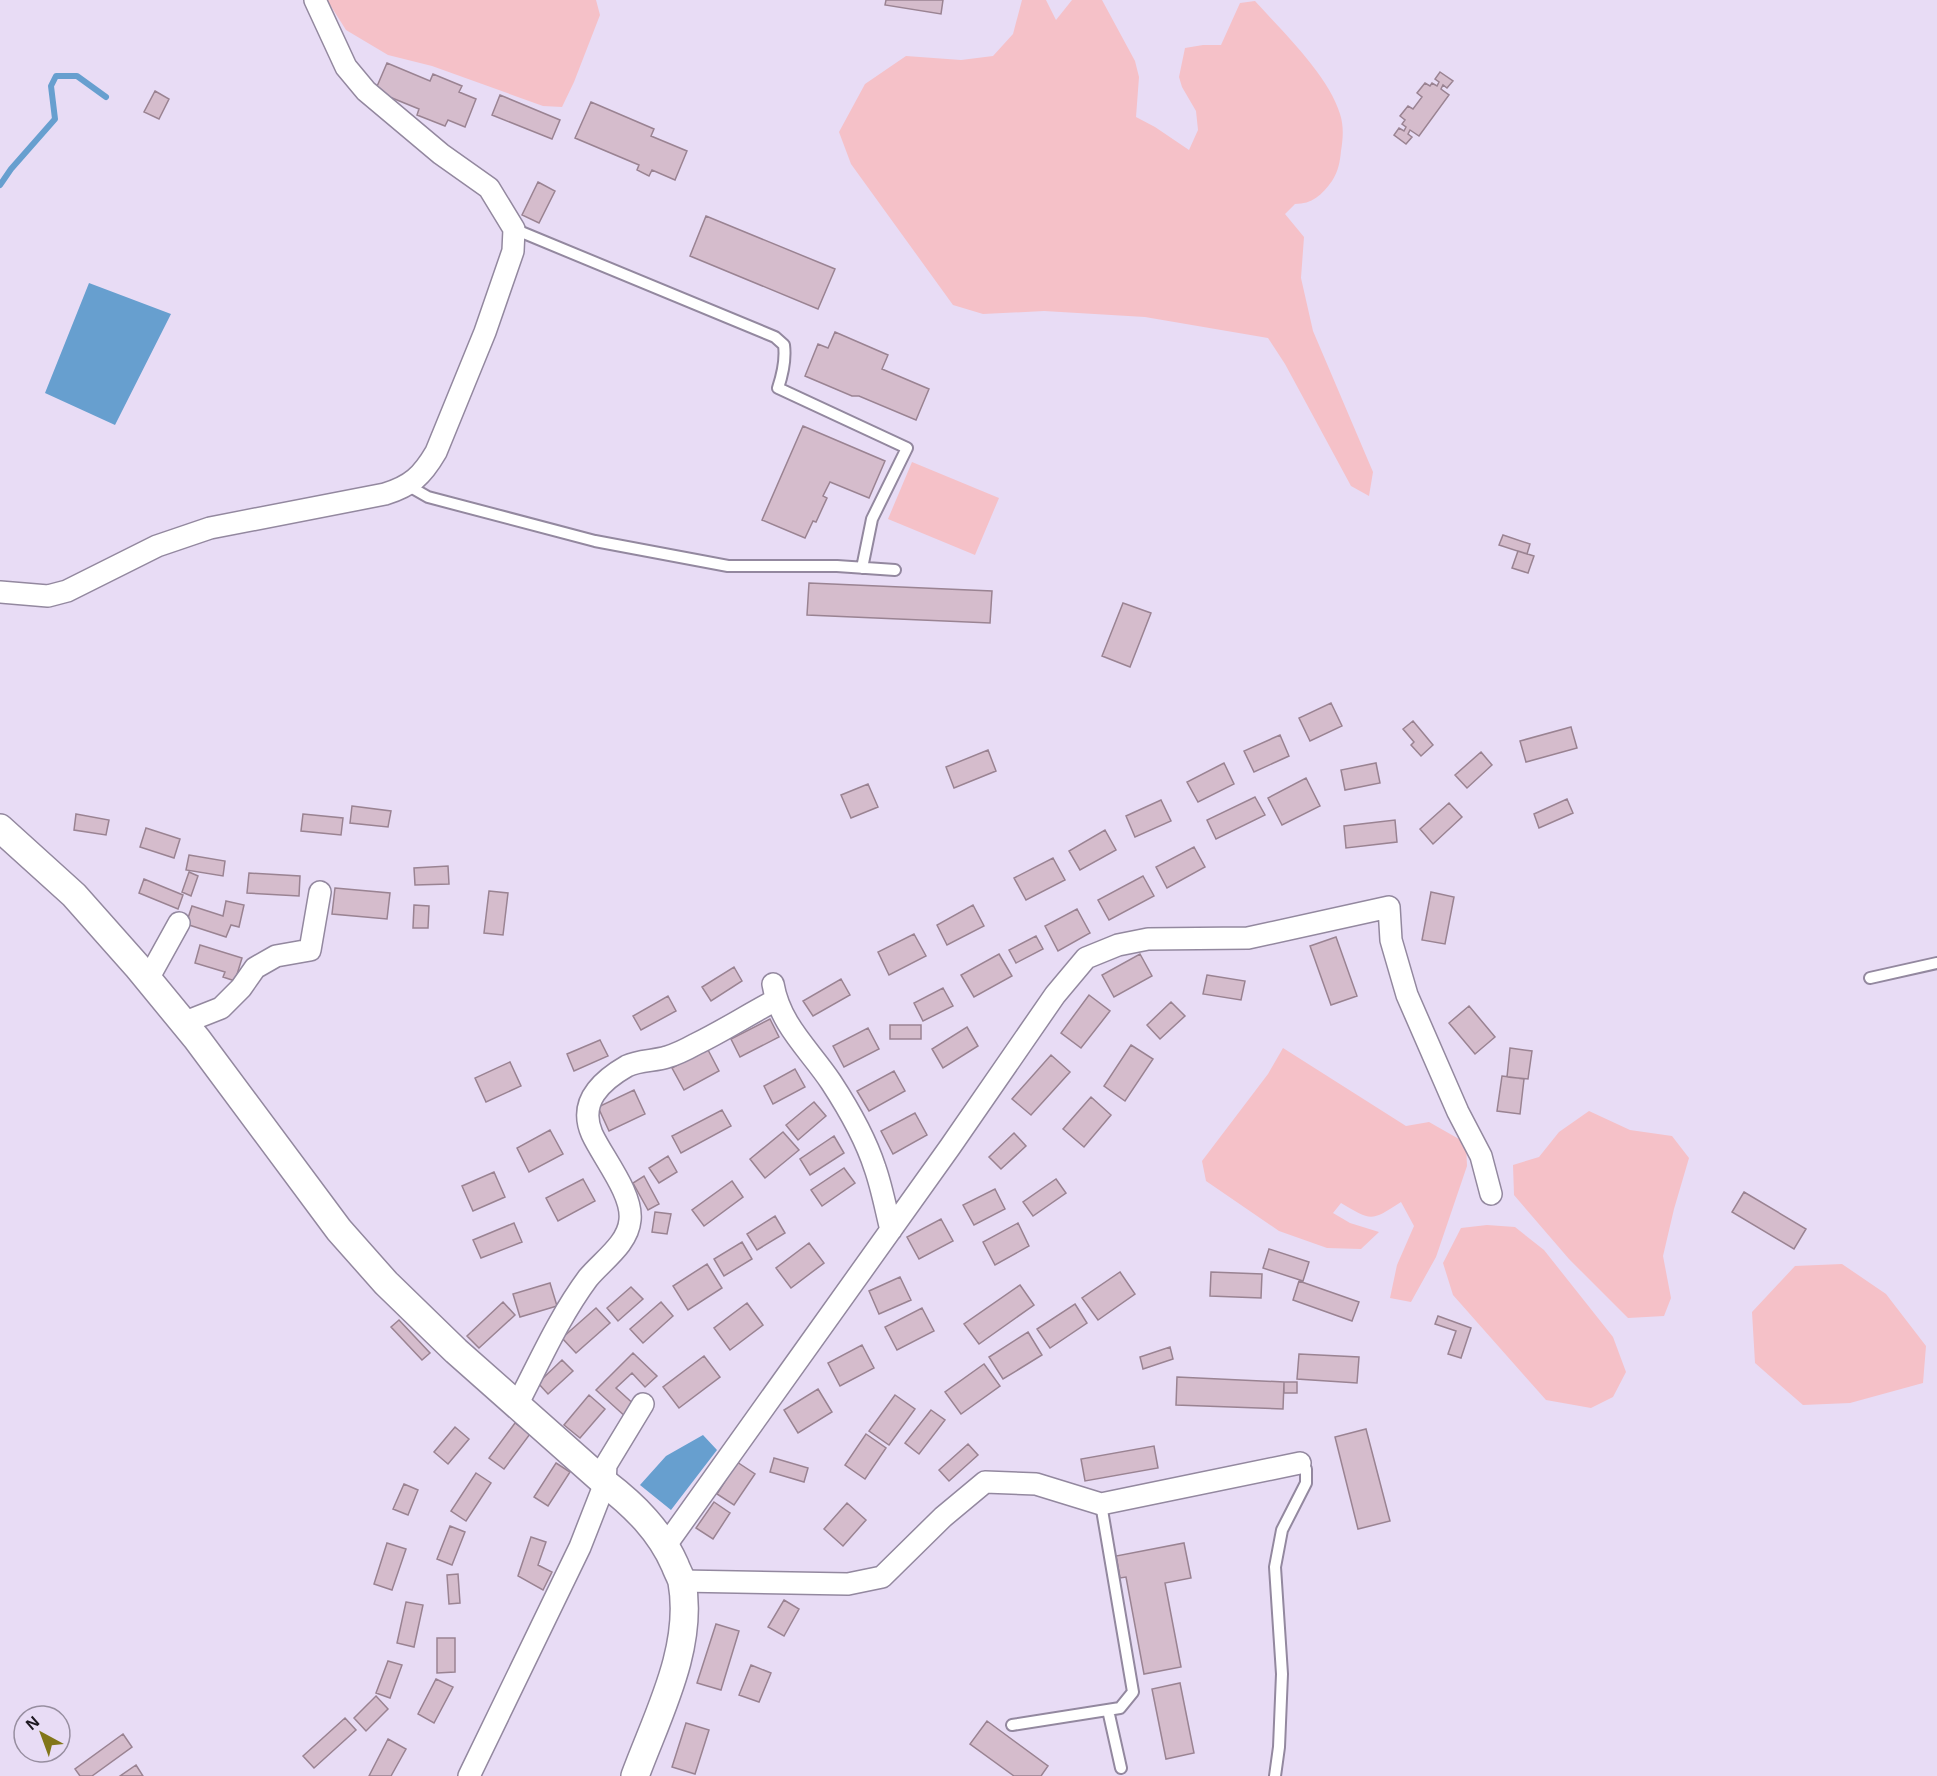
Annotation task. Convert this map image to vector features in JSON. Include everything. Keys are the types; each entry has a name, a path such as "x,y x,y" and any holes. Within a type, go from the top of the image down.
{"street":[{"path":"0,592 48,596 67,591 158,546 210,528 376,496 401,489 426,470 436,452 488,322 513,251 514,229 489,188 441,154 366,91 346,67 315,0"},
{"path":"0,828 74,895 148,979 347,1239 386,1283 517,1406 628,1501 666,1545 681,1581 684,1606 681,1640 671,1680 635,1776"},
{"path":"183,1023 221,1008 242,988 255,968 276,956 310,950 320,892"},
{"path":"666,1545 891,1230 1055,995 1086,958 1118,945 1148,939 1248,938 1389,907 1391,940 1407,995 1458,1112 1481,1156 1491,1194"},
{"path":"148,979 179,924"},
{"path":"517,1406 565,1314 589,1278 614,1252 628,1232 631,1219 628,1200 591,1132 586,1112 590,1099 604,1083 629,1065 667,1057 687,1048 774,992 792,1033 830,1081 864,1138 876,1170 891,1230"},
{"path":"469,1776 580,1546 605,1483 606,1465 643,1404"},
{"path":"681,1581 848,1584 882,1577 943,1517 985,1482 1036,1484 1101,1504 1300,1463"}],"lane":[{"path":"514,229 774,337 784,345 785,356 783,374 778,388 907,448 872,519 862,567"},
{"path":"407,485 428,496 594,541 728,566 862,567 895,570"},
{"path":"1870,978 1937,963"},
{"path":"1275,1776 1279,1747 1282,1674 1275,1567 1282,1530 1306,1483 1306,1469 1300,1463"},
{"path":"1012,1725 1120,1708 1133,1692 1101,1504"},
{"path":"1108,1710 1120,1768"}],"shaded area":[{"path":"327,0 596,0 600,15 562,107 543,106 432,66 388,55 346,30"},
{"path":"1022,0 1046,0 1056,20 1072,0 1102,0 1135,61 1139,77 1136,117 1189,150 1198,130 1196,111 1179,77 1185,48 1221,45 1240,3 1255,1 1315,69 1334,99 1341,119 1343,137 1339,163 1334,178 1320,194 1307,202 1295,204 1285,214 1304,237 1301,278 1313,331 1373,472 1369,496 1351,486 1285,364 1268,338 1145,317 1044,311 983,314 953,305 851,164 839,132 865,84 906,56 961,60 993,56 1013,34"},
{"path":"912,462 999,498 975,555 888,519"},
{"path":"1283,1048 1406,1126 1429,1122 1466,1143 1467,1166 1436,1257 1411,1302 1390,1298 1397,1265 1414,1226 1401,1202 1371,1217 1341,1203 1333,1213 1350,1223 1379,1232 1361,1249 1327,1248 1279,1231 1206,1181 1202,1161 1268,1074"},
{"path":"1589,1111 1630,1130 1672,1136 1689,1158 1663,1256 1671,1298 1664,1316 1628,1318 1569,1259 1514,1195 1513,1165 1539,1157 1559,1132"},
{"path":"1487,1225 1515,1227 1544,1250 1613,1337 1626,1372 1613,1397 1591,1408 1546,1400 1453,1295 1443,1263 1461,1228"},
{"path":"1842,1264 1886,1294 1926,1346 1923,1383 1850,1403 1803,1405 1755,1363 1752,1312 1795,1266"}],"water":[{"path":"89,283 171,314 115,425 45,393"},
{"path":"703,1435 717,1450 671,1510 640,1485 666,1456"}],"building":[{"path":"886,0 943,0 941,14 885,5"},
{"path":"387,63 430,81 433,74 462,86 459,92 476,99 465,127 448,120 445,126 417,115 419,109 375,91"},
{"path":"1440,72 1453,81 1447,88 1443,85 1441,89 1449,95 1419,136 1410,130 1408,134 1412,137 1406,144 1394,135 1399,128 1404,131 1406,127 1402,124 1405,120 1400,116 1408,106 1413,109 1422,97 1417,93 1425,83 1437,86 1439,82 1435,79"},
{"path":"155,91 169,99 159,119 144,112"},
{"path":"500,95 560,120 552,139 492,115"},
{"path":"591,102 654,129 651,136 687,151 675,180 652,170 649,176 637,170 639,165 575,138"},
{"path":"538,182 555,191 539,223 522,215"},
{"path":"706,216 835,269 818,309 690,256"},
{"path":"835,332 888,355 882,369 929,389 916,420 805,376 818,344 828,348"},
{"path":"803,426 885,461 869,498 830,482 823,496 827,498 816,522 813,521 805,538 762,520"},
{"path":"1503,535 1530,544 1527,554 1499,545"},
{"path":"1518,551 1534,556 1528,573 1512,568"},
{"path":"809,583 992,591 990,623 807,615"},
{"path":"1123,603 1151,613 1130,667 1102,656"},
{"path":"1331,703 1342,726 1310,741 1299,718"},
{"path":"1413,721 1433,745 1421,756 1411,745 1414,742 1403,729"},
{"path":"1571,727 1577,748 1526,762 1520,741"},
{"path":"1280,735 1289,756 1254,772 1244,751"},
{"path":"988,750 996,771 954,788 946,767"},
{"path":"1481,752 1492,765 1467,788 1455,775"},
{"path":"1224,763 1234,784 1198,802 1187,782"},
{"path":"1376,763 1380,783 1345,790 1341,770"},
{"path":"1306,778 1320,806 1282,825 1268,798"},
{"path":"868,784 878,807 851,818 841,795"},
{"path":"1255,797 1265,815 1216,839 1207,820"},
{"path":"1567,799 1573,813 1539,828 1534,814"},
{"path":"1161,800 1171,821 1135,837 1126,816"},
{"path":"1449,803 1462,817 1433,844 1420,829"},
{"path":"352,806 391,811 388,827 350,823"},
{"path":"76,814 109,820 106,835 74,830"},
{"path":"303,814 343,818 341,835 301,831"},
{"path":"1395,820 1397,842 1346,848 1344,826"},
{"path":"146,828 180,839 174,858 140,847"},
{"path":"1105,830 1116,850 1080,870 1069,851"},
{"path":"1194,847 1205,867 1167,888 1156,867"},
{"path":"189,855 225,861 223,876 186,870"},
{"path":"1053,858 1065,880 1026,900 1014,878"},
{"path":"448,866 449,884 415,885 414,868"},
{"path":"189,872 198,876 191,896 182,892"},
{"path":"249,873 300,876 299,896 247,893"},
{"path":"1143,876 1154,896 1109,920 1098,900"},
{"path":"144,879 183,895 178,909 139,893"},
{"path":"335,888 390,893 387,919 332,914"},
{"path":"489,891 508,893 503,935 484,933"},
{"path":"1431,892 1454,897 1445,944 1422,940"},
{"path":"226,901 244,905 239,927 231,925 226,937 186,924 192,906 223,916"},
{"path":"414,905 429,906 428,928 413,928"},
{"path":"973,905 984,926 947,945 937,925"},
{"path":"1077,909 1090,933 1058,951 1045,926"},
{"path":"914,934 926,956 889,975 878,952"},
{"path":"1036,936 1043,949 1016,963 1009,950"},
{"path":"1336,937 1357,996 1331,1005 1310,946"},
{"path":"200,945 242,958 235,981 223,977 225,972 195,963"},
{"path":"999,954 1012,976 974,997 961,975"},
{"path":"1140,954 1152,976 1114,997 1102,975"},
{"path":"734,967 742,981 711,1001 702,987"},
{"path":"1207,975 1245,981 1241,1000 1203,994"},
{"path":"841,979 850,995 813,1016 803,1001"},
{"path":"943,988 953,1006 923,1021 914,1003"},
{"path":"1089,995 1110,1011 1081,1048 1061,1033"},
{"path":"668,996 676,1011 641,1030 633,1016"},
{"path":"1171,1002 1185,1016 1160,1039 1147,1025"},
{"path":"1469,1006 1495,1037 1475,1054 1449,1023"},
{"path":"770,1019 779,1037 740,1057 731,1039"},
{"path":"890,1025 921,1025 921,1039 890,1039"},
{"path":"967,1027 978,1046 943,1068 932,1049"},
{"path":"868,1028 879,1049 844,1067 833,1046"},
{"path":"600,1040 608,1056 574,1071 567,1054"},
{"path":"1131,1045 1153,1059 1125,1101 1104,1086"},
{"path":"707,1048 719,1071 684,1090 672,1068"},
{"path":"1510,1048 1532,1051 1528,1079 1507,1077"},
{"path":"1051,1055 1070,1072 1031,1115 1012,1099"},
{"path":"510,1062 521,1086 486,1102 475,1078"},
{"path":"795,1069 805,1087 773,1104 764,1086"},
{"path":"894,1071 905,1091 869,1111 857,1091"},
{"path":"1502,1076 1524,1079 1520,1114 1497,1111"},
{"path":"634,1090 645,1114 609,1131 598,1107"},
{"path":"1091,1097 1111,1115 1084,1147 1063,1129"},
{"path":"814,1102 826,1116 798,1140 786,1125"},
{"path":"722,1110 731,1126 681,1153 672,1136"},
{"path":"915,1113 927,1135 893,1154 881,1131"},
{"path":"550,1130 563,1154 529,1172 517,1148"},
{"path":"783,1132 799,1150 765,1178 750,1159"},
{"path":"1014,1133 1026,1146 1001,1169 989,1157"},
{"path":"834,1136 844,1153 810,1175 800,1159"},
{"path":"668,1156 677,1172 659,1183 649,1168"},
{"path":"844,1168 855,1183 822,1206 811,1190"},
{"path":"494,1172 505,1197 473,1211 462,1186"},
{"path":"644,1176 659,1204 648,1210 633,1183"},
{"path":"583,1179 595,1201 558,1221 546,1198"},
{"path":"1056,1179 1066,1193 1033,1216 1023,1202"},
{"path":"732,1181 743,1197 704,1226 692,1210"},
{"path":"995,1189 1005,1209 974,1225 963,1205"},
{"path":"1744,1192 1806,1229 1794,1249 1732,1212"},
{"path":"655,1212 671,1214 667,1234 652,1232"},
{"path":"775,1216 785,1233 757,1250 747,1234"},
{"path":"941,1219 953,1241 919,1259 907,1237"},
{"path":"514,1223 522,1242 481,1258 473,1240"},
{"path":"1018,1223 1029,1246 995,1265 983,1242"},
{"path":"742,1242 752,1259 724,1276 714,1259"},
{"path":"809,1243 824,1263 791,1288 776,1268"},
{"path":"1269,1249 1309,1262 1303,1281 1263,1268"},
{"path":"707,1264 722,1288 688,1310 673,1286"},
{"path":"1120,1272 1135,1294 1098,1320 1082,1298"},
{"path":"1211,1272 1262,1274 1261,1298 1210,1296"},
{"path":"900,1277 911,1300 879,1314 869,1291"},
{"path":"1299,1281 1359,1302 1352,1321 1293,1300"},
{"path":"550,1283 557,1306 520,1317 513,1294"},
{"path":"1020,1285 1034,1305 979,1344 964,1324"},
{"path":"631,1287 643,1299 618,1321 607,1308"},
{"path":"503,1302 515,1315 479,1348 467,1336"},
{"path":"661,1302 673,1316 643,1343 630,1329"},
{"path":"747,1303 763,1325 730,1350 714,1328"},
{"path":"1075,1304 1087,1323 1050,1348 1037,1329"},
{"path":"596,1308 610,1323 576,1353 562,1338"},
{"path":"922,1308 934,1331 897,1350 885,1327"},
{"path":"1438,1316 1471,1328 1461,1358 1448,1354 1456,1331 1435,1324"},
{"path":"399,1320 430,1353 422,1360 391,1327"},
{"path":"1028,1332 1042,1355 1003,1379 989,1357"},
{"path":"862,1345 874,1368 840,1386 828,1363"},
{"path":"1170,1347 1173,1359 1143,1369 1140,1357"},
{"path":"633,1353 657,1376 645,1387 632,1373 616,1388 637,1407 627,1418 596,1390"},
{"path":"1299,1354 1359,1357 1357,1383 1297,1379"},
{"path":"704,1356 720,1377 679,1408 663,1387"},
{"path":"562,1360 573,1371 548,1394 538,1383"},
{"path":"984,1364 1000,1386 961,1414 945,1392"},
{"path":"1177,1377 1284,1382 1283,1409 1176,1405"},
{"path":"1284,1382 1297,1382 1297,1393 1284,1393"},
{"path":"818,1389 832,1412 798,1433 784,1410"},
{"path":"589,1395 605,1409 580,1438 564,1425"},
{"path":"895,1395 915,1409 889,1445 869,1431"},
{"path":"931,1410 945,1420 919,1454 905,1443"},
{"path":"515,1423 530,1434 504,1469 489,1458"},
{"path":"455,1427 469,1439 448,1464 434,1452"},
{"path":"1366,1429 1390,1521 1358,1529 1335,1437"},
{"path":"866,1434 886,1448 865,1479 845,1465"},
{"path":"968,1444 978,1455 949,1481 939,1470"},
{"path":"1154,1446 1158,1468 1085,1481 1081,1459"},
{"path":"774,1458 808,1468 804,1482 770,1472"},
{"path":"737,1462 755,1474 734,1505 717,1494"},
{"path":"556,1463 570,1472 548,1506 534,1497"},
{"path":"476,1473 491,1483 466,1521 451,1511"},
{"path":"404,1484 418,1490 408,1515 393,1509"},
{"path":"714,1502 730,1513 713,1539 696,1528"},
{"path":"847,1503 866,1520 843,1546 824,1529"},
{"path":"450,1526 465,1532 452,1565 437,1559"},
{"path":"531,1537 546,1542 538,1565 552,1572 543,1590 518,1576"},
{"path":"387,1543 406,1549 392,1590 374,1584"},
{"path":"1184,1543 1191,1578 1165,1583 1181,1667 1144,1674 1126,1577 1120,1578 1116,1556"},
{"path":"458,1574 460,1603 449,1604 447,1575"},
{"path":"784,1600 799,1609 784,1636 768,1627"},
{"path":"406,1602 423,1605 414,1647 397,1643"},
{"path":"716,1624 739,1631 721,1690 697,1683"},
{"path":"437,1638 455,1638 455,1672 437,1673"},
{"path":"388,1661 402,1665 390,1698 376,1693"},
{"path":"751,1665 771,1673 759,1702 739,1695"},
{"path":"436,1679 453,1687 434,1723 418,1714"},
{"path":"1180,1683 1194,1753 1166,1759 1152,1689"},
{"path":"376,1696 388,1709 366,1731 354,1718"},
{"path":"345,1718 356,1730 314,1768 303,1756"},
{"path":"987,1721 1048,1766 1041,1776 1014,1776 970,1744"},
{"path":"686,1723 709,1730 695,1774 672,1767"},
{"path":"123,1734 132,1747 92,1776 80,1776 75,1769"},
{"path":"388,1739 406,1749 391,1776 369,1776"},
{"path":"136,1765 143,1776 120,1776"}],"waterway":[{"path":"0,185 55,119 51,86 56,76 77,76 106,97"}]}
